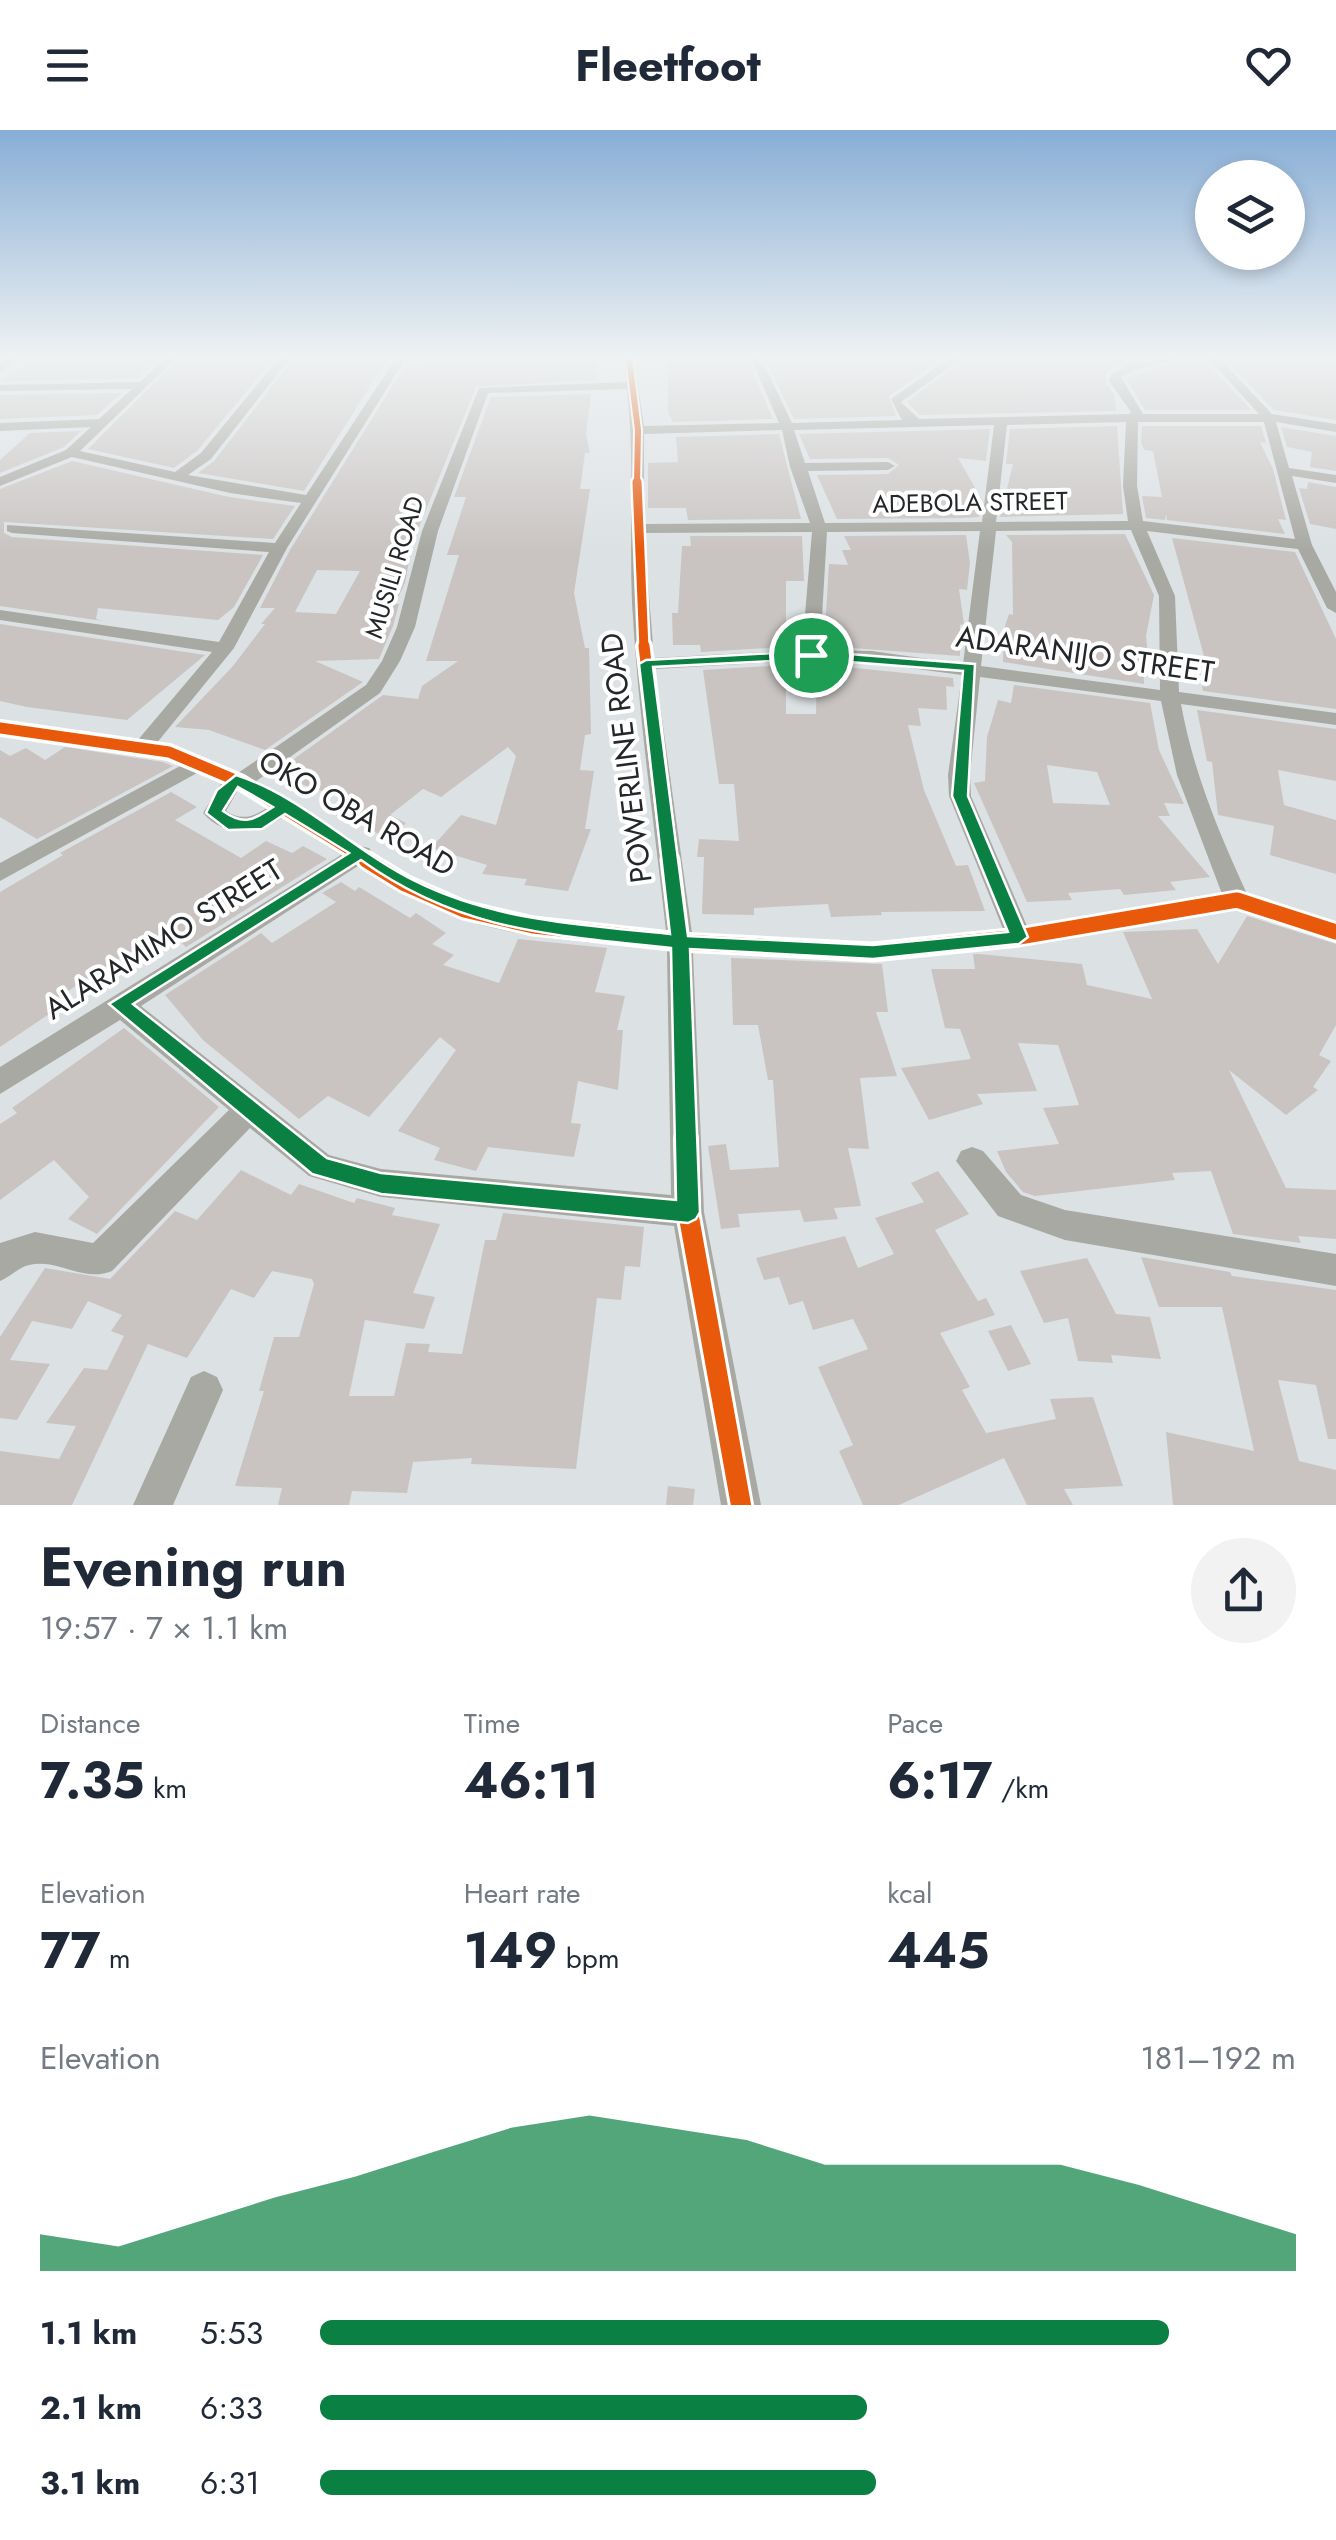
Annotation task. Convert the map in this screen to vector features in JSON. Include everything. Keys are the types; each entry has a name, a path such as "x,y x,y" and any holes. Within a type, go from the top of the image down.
{"street":[{"path":"179,476 206,456 233,422"},
{"path":"143,747 224,648 279,548 360,422"},
{"name":"MUSILI ROAD","path":"238,781 372,689 391,661 406,627 430,531 471,422"},
{"name":"POWERLINE ROAD","path":"637,422 636,529 646,664 680,942 688,1212 741,1505"},
{"path":"786,422 820,530 811,655"},
{"path":"638,430 951,422"},
{"path":"1001,422 970,667 960,796 1019,937"},
{"path":"1132,422 1136,524 1150,545 1168,598 1170,697 1180,751 1201,819 1238,900"},
{"path":"1270,422 1304,545 1336,608"},
{"path":"1297,422 1336,428"},
{"path":"0,427 104,423"},
{"path":"0,482 71,452 104,423"},
{"path":"71,452 230,489 310,500"},
{"path":"798,467 888,466"},
{"path":"1285,470 1336,479"},
{"name":"ADEBOLA STREET","path":"636,529 1136,524 1304,545"},
{"path":"12,528 279,548"},
{"path":"0,615 224,648"},
{"name":"ADARANIJO STREET","path":"646,664 811,655 970,667 1336,719"},
{"name":"OKO OBA ROAD","path":"0,728 143,747 200,764 238,781 361,852 405,884 464,910 533,926 680,942 873,952 1019,937 1238,900 1336,932"},
{"path":"0,874 200,764"},
{"path":"238,781 223,793 214,813 234,826 256,825 284,807"},
{"name":"ALARAMIMO STREET","path":"0,1082 361,852"},
{"path":"118,1004 320,1166 381,1183 688,1212"},
{"path":"0,1265 11,1252 32,1244 100,1260 251,1107"},
{"path":"972,1162 1010,1206 1065,1225 1336,1270"},
{"path":"154,1505 204,1390"}],"building":[{"path":"115,422 221,422 198,450 174,468 88,449"},
{"path":"244,422 347,422 304,491 198,473 214,461"},
{"path":"370,422 462,422 412,544 405,583 395,604 399,604 393,626 379,659 315,661 363,682 265,750 209,730 175,727 233,666 265,624 261,624 275,608 260,608 290,550","holes":["317,570 360,571 336,614 295,612"]},
{"path":"482,422 587,422 590,453 585,453 580,489 590,489 574,593 585,648 589,648 591,734 585,735 580,770 594,771 585,829 591,829 568,891 524,885 527,879 482,874 487,865 431,848 461,815 496,825 516,756 508,747 441,797 423,789 390,815 406,823 386,839 340,810 353,802 273,774 383,695 418,699 422,686 458,661 426,661 459,555 447,555 466,497 454,497"},
{"path":"1117,426 1123,514 1000,517 1013,464 1006,464 1010,429"},
{"path":"1142,426 1261,426 1266,443 1260,442 1273,469 1286,520 1278,519 1285,534 1167,520 1166,514 1165,520 1146,518 1142,496 1162,497 1153,451 1144,450 1141,442"},
{"path":"1281,427 1336,436 1336,471 1310,467 1312,452 1287,447"},
{"path":"990,429 986,461 958,458 981,498 979,517 963,518 837,519 817,475 888,474 899,465 888,458 810,459 799,434"},
{"path":"81,431 64,447 0,473 0,460 30,433"},
{"path":"779,434 801,519 688,520 686,508 648,508 648,463 678,462 676,437"},
{"path":"72,461 229,497 295,506 273,539 4,522 4,533 12,537 263,555 234,607 218,620 98,608 96,619 103,621 0,606 0,489"},
{"path":"1308,482 1336,487 1336,529 1310,524 1299,488 1307,489"},
{"path":"1125,534 1154,595 1146,636 1148,655 1143,654 1144,684 1003,662 1004,629 1009,614 1013,615 1012,542 1006,535"},
{"path":"966,535 970,563 967,590 959,589 964,624 960,625 960,656 824,646 829,564 848,565 842,550 851,550 844,536"},
{"path":"690,536 802,536 804,581 786,581 786,647 701,652 700,645 673,645 672,613 678,613 682,546 691,546"},
{"path":"1172,538 1295,552 1336,639 1336,709 1203,691 1202,686 1207,687 1204,671 1208,671"},
{"path":"0,624 205,655 127,720 27,707 0,701"},
{"path":"817,664 953,678 954,687 946,686 947,710 918,708 921,726 908,725 924,790 956,866 968,865 985,911 881,912 882,915 831,917 828,904 754,908 754,915 702,914 704,857 697,857 699,839 739,841 734,784 719,784 703,670 786,665 786,714 816,714"},
{"path":"1014,685 1150,703 1159,750 1184,804 1164,803 1170,816 1158,816 1210,877 1170,882 1176,890 1124,895 1120,889 1068,893 1072,900 1027,902 974,783 985,781 987,737 998,700 1011,703","holes":["1047,765 1097,772 1110,805 1053,803"]},
{"path":"1197,710 1336,729 1336,781 1278,770 1284,805 1336,820 1336,874 1270,855 1274,826 1218,815 1212,762 1207,761"},
{"path":"65,747 173,766 37,839 0,817 0,750 10,756 26,748 45,760"},
{"path":"171,792 197,807 175,820 241,858 266,841 292,853 303,846 327,859 186,947 171,933 116,960 54,1000 61,1006 0,1047 0,892 63,855 60,853"},
{"path":"341,882 355,891 359,887 410,918 416,913 446,933 432,944 454,955 443,965 499,983 518,939 607,948 595,992 625,996 617,1030 623,1030 618,1090 578,1081 571,1123 581,1124 574,1157 488,1147 476,1171 434,1160 440,1148 398,1131 456,1050 440,1037 369,1117 328,1096 299,1119 203,1040 165,995 261,933 272,943 336,902 322,893"},
{"path":"1247,916 1336,944 1336,1025 1319,1055 1331,1061 1313,1087 1318,1090 1286,1115 1229,1070 1286,1188 1336,1190 1336,1239 1298,1236 1301,1243 1233,1234 1211,1171 1172,1173 1175,1180 1071,1192 1035,1196 1023,1192 1006,1172 997,1151 1059,1144 1043,1108 1079,1105 1058,1045 1018,1043 1037,1091 977,1094 983,1104 929,1120 901,1068 971,1059 960,1029 945,1028 931,969 975,969 973,954 1082,964 1087,985 1152,999 1123,932 1197,929 1218,964"},
{"path":"731,958 882,964 888,1012 876,1012 897,1076 860,1078 869,1149 848,1148 861,1206 834,1208 838,1219 804,1222 800,1210 738,1214 740,1227 721,1229 708,1146 726,1144 730,1170 779,1167 773,1080 768,1080 758,1025 733,1025"},
{"path":"124,1028 219,1107 97,1234 68,1219 89,1197 54,1160 0,1200 0,1124 17,1113 12,1108"},
{"path":"241,1170 291,1195 299,1184 354,1203 357,1198 395,1208 392,1215 440,1224 413,1293 435,1297 424,1329 365,1320 349,1396 394,1396 406,1343 430,1344 428,1352 462,1354 485,1240 496,1240 503,1213 644,1227 640,1267 625,1266 621,1300 597,1298 576,1469 471,1464 472,1458 413,1462 407,1493 352,1491 349,1505 278,1505 282,1488 235,1486 264,1391 259,1391 274,1337 299,1337 314,1284 312,1279 272,1271 254,1298 231,1289 187,1358 148,1344 72,1505 0,1505 0,1451 59,1459 76,1426 46,1423 84,1368 107,1370 124,1336 111,1331 122,1315 88,1301 72,1329 32,1321 10,1360 50,1364 17,1420 0,1418 0,1337 45,1268 110,1279 175,1211 197,1220"},
{"path":"938,1171 969,1214 935,1230 978,1301 986,1298 995,1315 940,1333 970,1387 962,1390 986,1433 1056,1419 1050,1399 1093,1397 1123,1486 1064,1489 1073,1505 1027,1505 1004,1458 899,1505 863,1505 839,1451 853,1445 818,1367 868,1349 853,1319 813,1330 803,1301 789,1305 779,1277 764,1280 756,1258 845,1236 858,1268 894,1254 875,1218 924,1202 911,1183"},
{"path":"1141,1257 1230,1272 1232,1276 1336,1290 1336,1439 1328,1439 1316,1385 1278,1380 1299,1461 1336,1470 1336,1505 1173,1505 1166,1432 1254,1451 1222,1307 1159,1307"},
{"path":"1087,1258 1116,1314 1150,1317 1161,1359 1111,1355 1113,1363 1078,1361 1068,1318 1044,1323 1020,1271"},
{"path":"1011,1325 1031,1364 1008,1371 988,1331"},
{"path":"668,1486 695,1489 693,1505 666,1505"}],"cycle path":[{"path":"637,422 636,529 645,664 680,942 688,1212 741,1505"},
{"path":"0,728 169,752 240,782 405,884 464,910 533,926 680,942 873,952 1019,937 1237,900 1336,932"}],"route":[{"path":"811,655 646,664 680,942 533,926 464,910 405,884 361,852 284,807 236,780 223,793 214,813 234,826 256,825 284,807 361,852 118,1004 320,1166 381,1183 688,1212 680,942 873,952 1019,937 960,796 958,774 970,667 811,655"}]}
